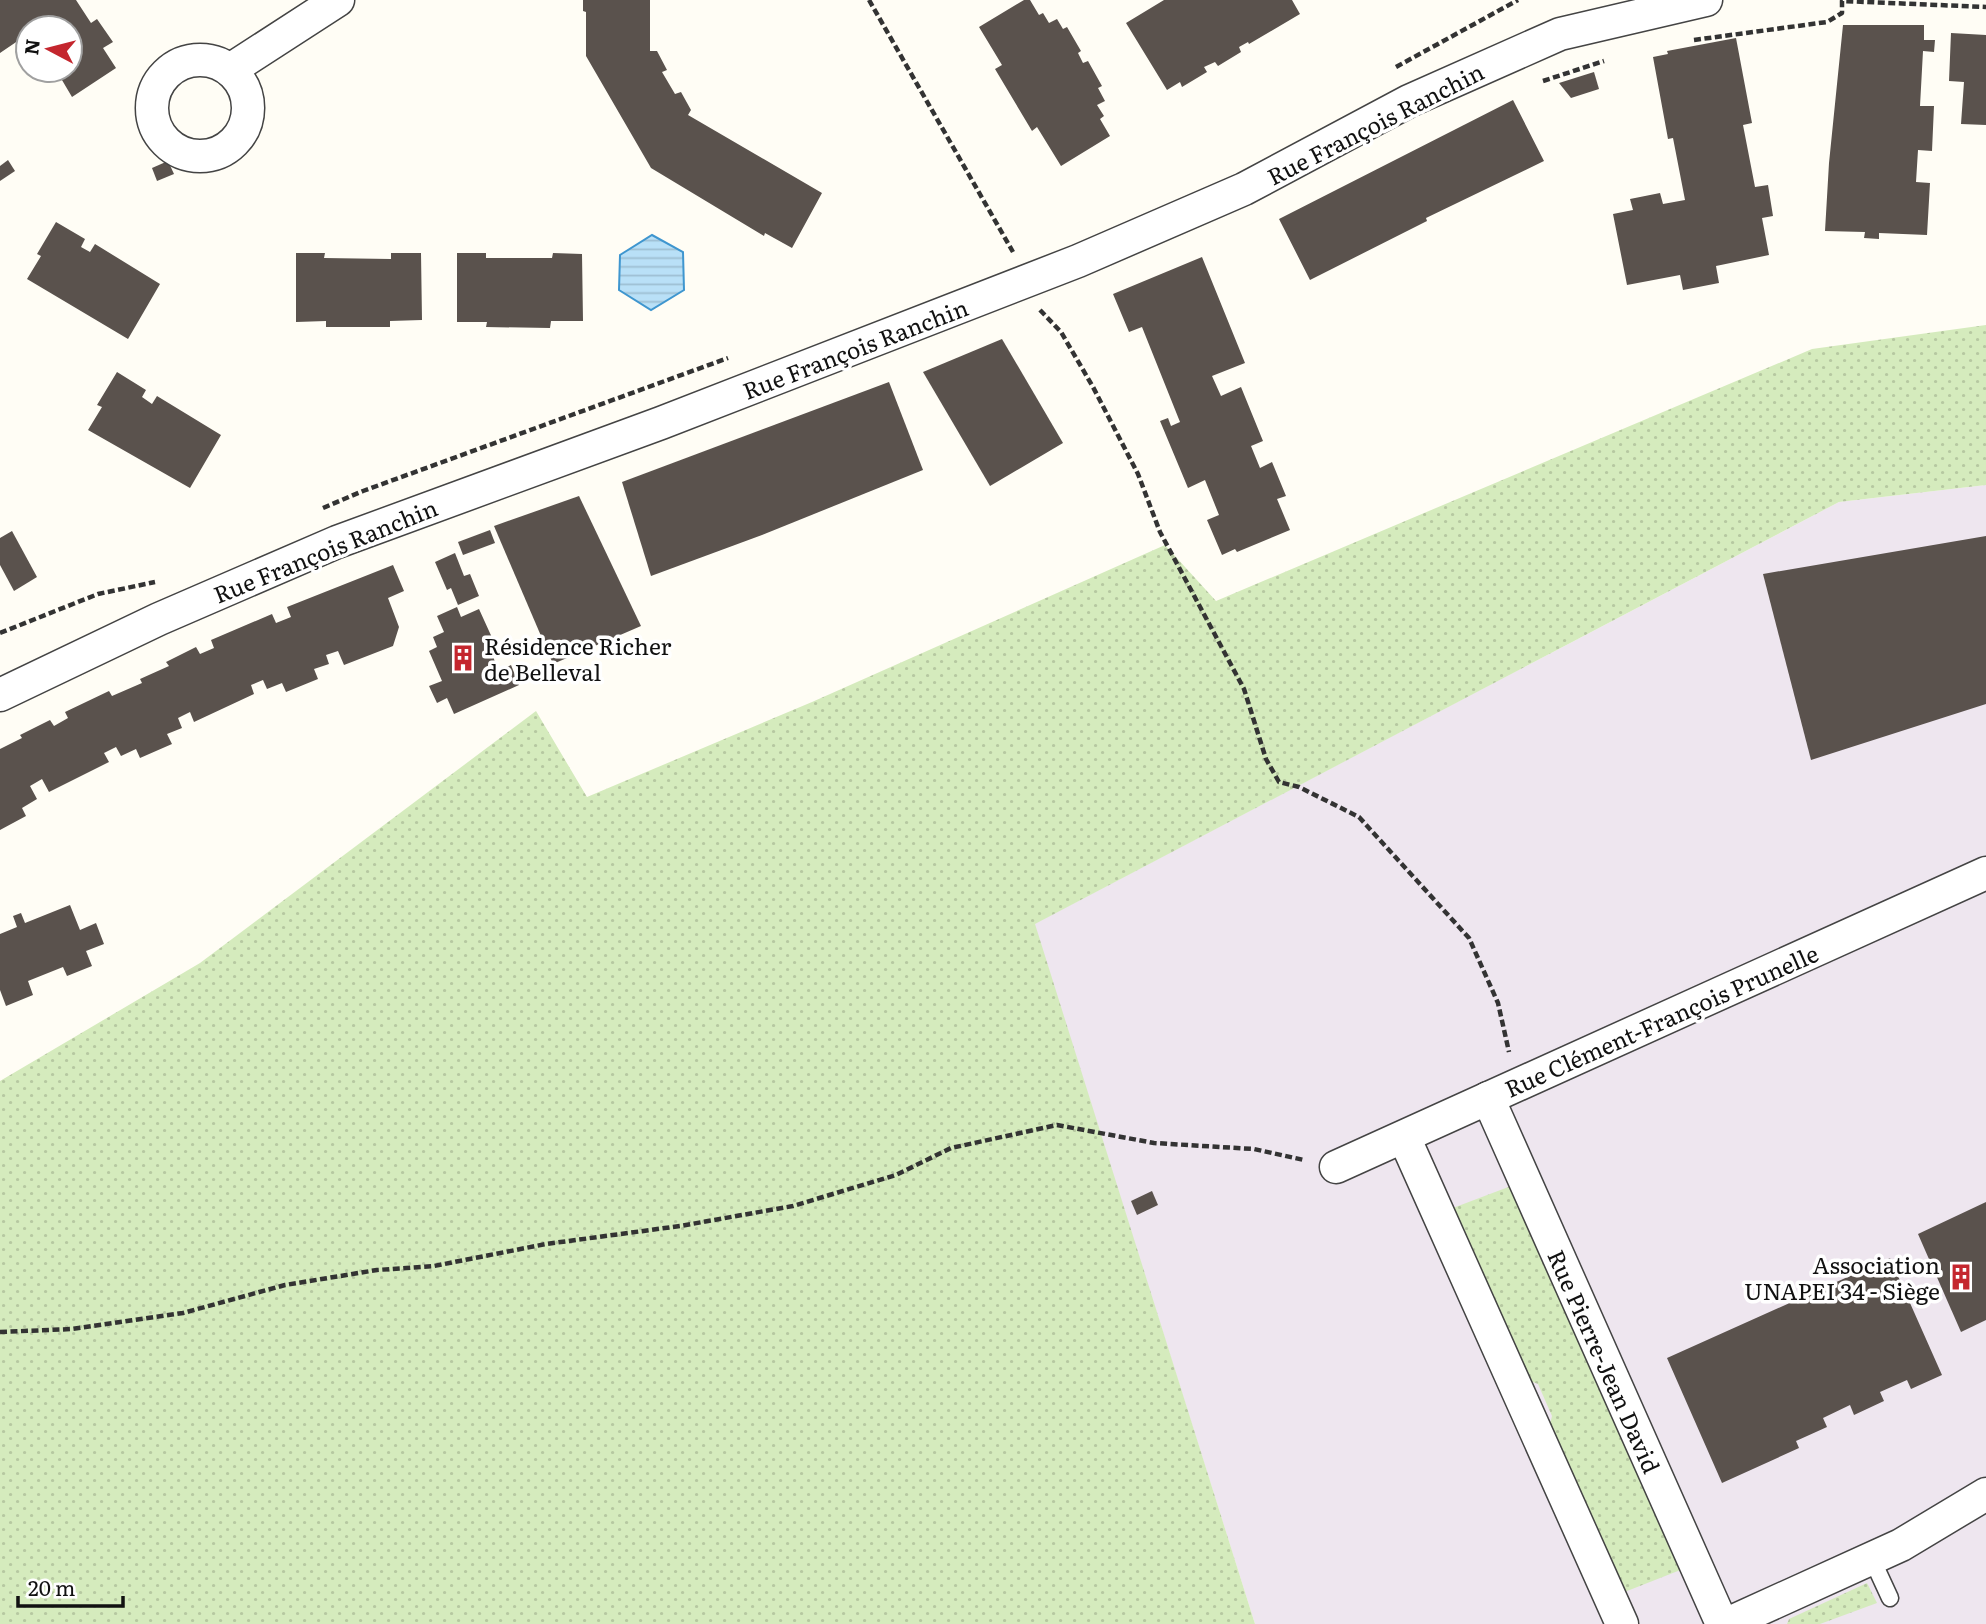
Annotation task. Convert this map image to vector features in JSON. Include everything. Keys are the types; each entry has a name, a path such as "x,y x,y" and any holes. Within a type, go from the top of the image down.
{"street":[{"path":"230,70 338,0"},
{"name":"Rue François Ranchin","path":"0,695 159,619 337,541 660,423 1029,280 1244,189 1409,101 1560,34 1706,0"},
{"name":"Rue Clément-François Prunelle","path":"1336,1167 1986,873"},
{"name":"Rue Pierre-Jean David","path":"1488,1098 1724,1624"},
{"path":"1404,1137 1622,1624"},
{"path":"1724,1624 1901,1545 1986,1494"}],"lane":[{"path":"1872,1559 1890,1598"}],"path":[{"path":"869,0 1029,280 1040,310 1062,332 1093,387 1138,474 1160,532 1244,690 1266,759 1279,782 1299,787 1359,817 1469,937 1498,1003 1516,1086"},
{"path":"1386,73 1518,0"},
{"path":"314,512 363,491 740,353"},
{"path":"0,632 98,594 166,577"},
{"path":"0,1332 72,1329 183,1312 285,1284 377,1270 434,1266 546,1244 680,1226 793,1206 896,1175 951,1148 1057,1125 1154,1143 1254,1150 1336,1167"}],"shaded area":[{"path":"1986,485 1986,1624 1255,1624 1034,924 1839,502"}],"green space":[{"path":"1986,325 1986,485 1839,502 1035,924 1255,1624 0,1624 0,1081 200,963 536,711 587,797 812,702 1165,545 1216,601 1812,349"},
{"path":"1511,1186 1683,1569 1622,1593 1548,1432 1552,1416 1538,1384 1523,1378 1445,1211"},
{"path":"1867,1583 1877,1603 1820,1624 1787,1624 1789,1619"}],"water":[{"path":"652,235 683,252 684,290 651,310 619,290 620,255"}],"building":[{"path":"0,0 76,0 91,23 97,19 113,42 103,48 116,68 72,97 64,84 84,84 84,14 14,14 14,44 0,53"},
{"path":"583,0 650,0 650,51 657,51 667,70 662,72 675,94 681,92 691,110 688,115 822,193 792,248 765,233 764,236 651,168 586,56 586,12 583,11"},
{"path":"1024,0 1030,0 1039,15 1043,13 1049,23 1057,19 1063,29 1067,27 1081,51 1078,53 1083,63 1088,61 1102,86 1098,88 1105,101 1097,105 1104,116 1100,119 1110,136 1061,166 1037,127 1032,131 995,69 1002,65 979,27"},
{"path":"1164,0 1292,0 1300,14 1249,44 1248,42 1239,47 1241,52 1218,66 1215,62 1204,67 1207,72 1182,87 1180,82 1167,90 1126,23"},
{"path":"1843,25 1924,25 1924,40 1935,40 1934,52 1923,51 1920,106 1934,106 1932,151 1918,150 1916,182 1930,183 1927,235 1879,233 1879,239 1864,238 1865,232 1825,231"},
{"path":"1951,33 1986,35 1986,125 1961,124 1964,82 1949,81"},
{"path":"1736,38 1752,123 1743,125 1755,187 1768,185 1773,216 1762,218 1769,255 1716,266 1719,283 1683,290 1680,275 1627,285 1613,214 1633,210 1630,199 1660,193 1663,204 1685,200 1673,138 1668,139 1653,57 1668,54 1667,51"},
{"path":"1594,72 1599,89 1571,98 1559,83"},
{"path":"1513,100 1544,161 1426,218 1427,221 1310,280 1279,219"},
{"path":"8,160 15,171 0,181 0,166"},
{"path":"168,161 174,174 157,181 152,168"},
{"path":"56,222 85,239 81,247 90,252 95,244 160,284 128,339 27,279 41,256 37,254"},
{"path":"296,253 325,253 324,258 391,259 391,253 421,253 422,320 390,321 390,327 326,327 326,321 296,322"},
{"path":"457,253 486,253 486,258 552,258 553,253 582,254 583,321 551,321 550,328 486,327 487,322 457,322"},
{"path":"1202,257 1245,363 1212,376 1221,396 1241,387 1263,441 1251,446 1260,468 1272,462 1286,496 1277,499 1290,530 1237,552 1235,549 1222,555 1207,520 1219,515 1205,480 1188,488 1160,421 1168,418 1171,426 1180,422 1142,327 1129,332 1113,294"},
{"path":"1002,339 1063,443 990,486 923,372"},
{"path":"117,372 146,390 142,397 152,404 157,396 221,435 190,488 88,430 102,407 97,405"},
{"path":"889,382 923,470 762,535 651,576 622,482"},
{"path":"579,496 641,626 553,664 494,526"},
{"path":"490,530 495,543 463,555 458,542"},
{"path":"12,531 37,577 14,591 0,565 0,538"},
{"path":"1986,536 1986,704 1811,760 1763,574"},
{"name":"Résidence Richer de Belleval","path":"455,553 464,576 470,574 479,596 458,605 451,588 447,590 435,562"},
{"path":"393,565 404,591 388,598 399,627 393,646 344,665 338,651 326,655 329,664 314,669 318,679 286,692 282,683 267,689 263,680 251,685 254,694 194,722 190,712 178,718 182,728 167,734 172,744 140,758 136,749 121,756 116,747 104,753 109,762 49,792 42,779 30,786 37,799 22,808 26,816 0,830 0,749 22,738 20,735 50,720 54,726 68,718 65,712 109,691 112,696 142,683 140,679 169,666 166,662 196,647 200,654 214,648 211,640 272,614 276,623 291,617 287,607"},
{"name":"Résidence Richer de Belleval","path":"457,607 461,617 479,609 494,642 488,645 499,671 511,665 519,685 454,714 447,698 437,703 429,686 442,681 429,651 437,647 433,637 444,632 437,616"},
{"path":"70,905 80,930 96,923 104,944 86,951 92,966 67,976 63,967 28,981 33,995 6,1006 0,990 0,934 17,927 13,916 21,913 25,923"},
{"path":"1152,1191 1158,1205 1137,1215 1131,1201"},
{"name":"Association UNAPEI 34 - Siège","path":"1986,1202 1986,1320 1961,1332 1918,1234"},
{"path":"1890,1258 1942,1375 1911,1389 1907,1380 1880,1392 1884,1401 1854,1415 1850,1405 1823,1418 1827,1427 1796,1441 1799,1448 1722,1483 1667,1358"}],"place":[{"name":"Résidence Richer de Belleval","path":"463,658"},
{"name":"Association UNAPEI 34 - Siège","path":"1961,1277"}]}
